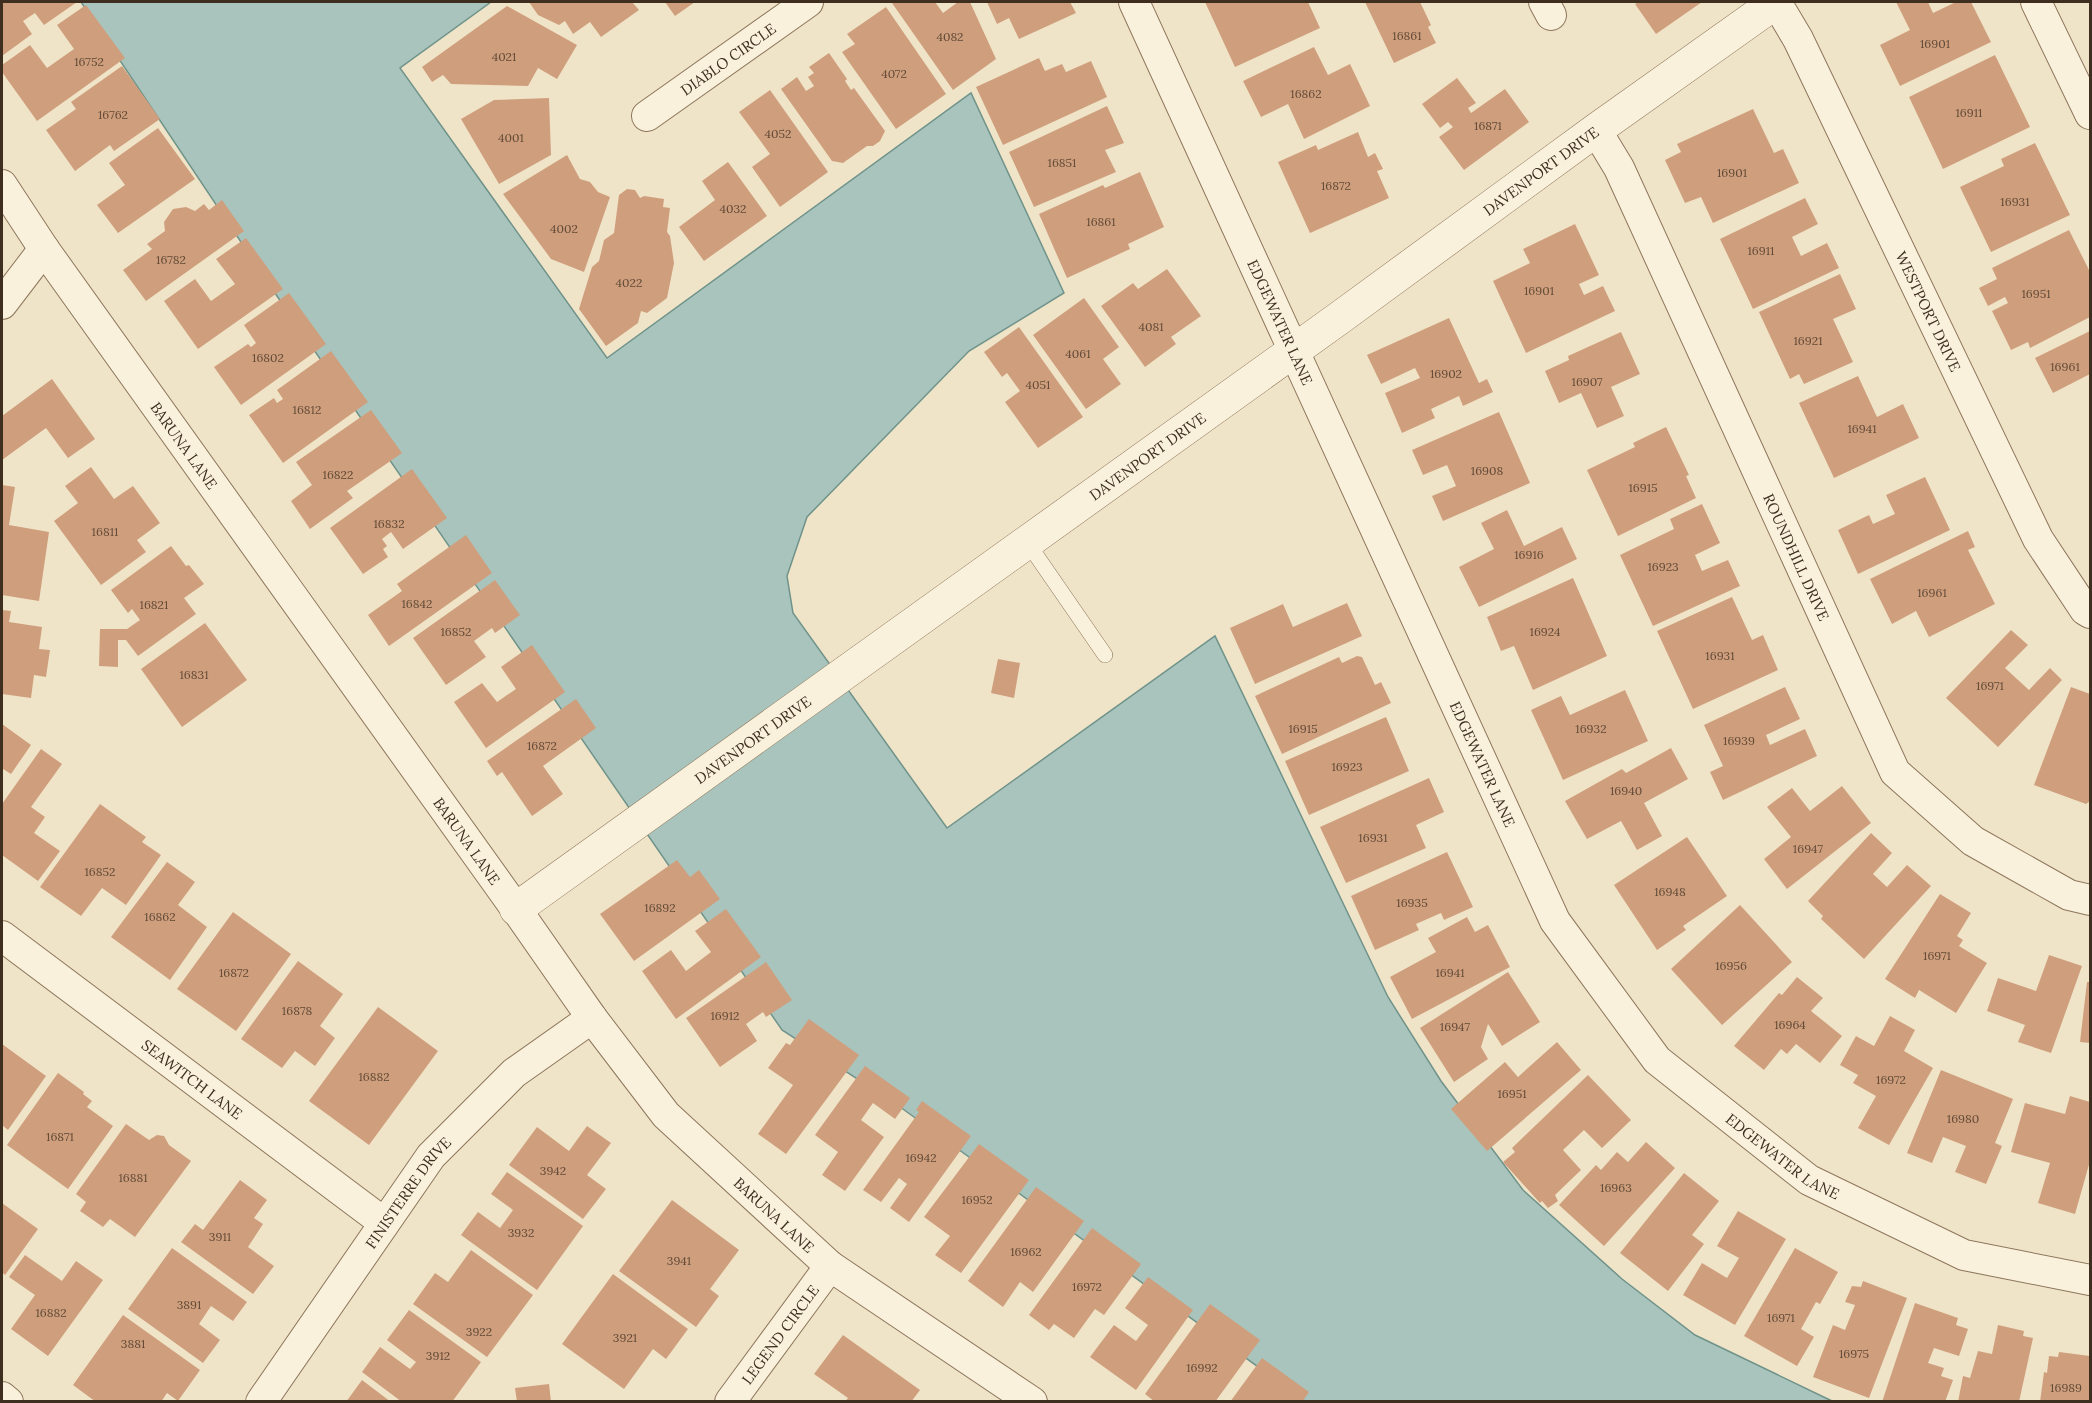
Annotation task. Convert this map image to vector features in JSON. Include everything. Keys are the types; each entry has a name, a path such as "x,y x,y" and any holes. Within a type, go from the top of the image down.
{"street":[{"name":"DIABLO CIRCLE","path":"647,116 808,2"},
{"name":"EDGEWATER LANE","path":"1134,2 1555,921 1657,1060 1809,1180 1964,1255 2091,1280"},
{"name":"DAVENPORT DRIVE","path":"516,909 1776,2"},
{"name":"WESTPORT DRIVE","path":"1776,2 1798,39 2038,539 2085,610 2091,614"},
{"path":"2036,2 2091,114"},
{"name":"ROUNDHILL DRIVE","path":"1596,130 1619,168 1896,772 1973,841 2069,895 2091,900"},
{"name":"BARUNA LANE","path":"2,184 44,249 592,1017 666,1115 830,1266 1032,1401"},
{"path":"2,304 44,249"},
{"name":"SEAWITCH LANE","path":"2,936 383,1222"},
{"name":"FINISTERRE DRIVE","path":"261,1401 383,1222 431,1156 514,1073 592,1017"},
{"name":"LEGEND CIRCLE","path":"730,1401 830,1266"},
{"path":"2,1397 8,1401"}],"lane":[{"path":"1027,542 1105,655"}],"water":[{"path":"81,2 491,2 400,68 607,358 971,93 1064,293 969,351 807,517 787,576 793,613 947,828 1215,636 1388,997 1441,1081 1523,1190 1622,1279 1695,1335 1832,1401 1305,1401 896,1104 782,1030 281,302"}],"building":[{"path":"2,2 77,2 44,25 35,13 23,21 32,34 2,56"},
{"path":"529,2 632,2 639,10 601,37 590,22 573,34 565,21 559,25 538,15"},
{"path":"665,2 695,2 675,16"},
{"path":"935,2 943,13 958,2 970,2 996,59 953,90 892,3"},
{"path":"987,2 1070,2 1076,13 1019,39 1009,18 997,24"},
{"path":"1205,2 1308,2 1320,28 1235,67"},
{"path":"1365,2 1420,2 1431,25 1428,27 1436,43 1394,63"},
{"path":"1639,2 1702,2 1656,34 1635,4"},
{"path":"1896,2 1928,2 1933,13 1956,2 1971,2 1991,42 1900,86 1880,45 1910,30"},
{"path":"86,5 125,58 37,121 2,72 2,65 30,45 47,68 74,49 57,25"},
{"path":"507,6 577,45 557,79 538,68 528,86 451,84 443,75 432,82 422,67"},
{"path":"886,7 946,94 896,129 842,52 855,44 847,34"},
{"path":"1314,47 1328,75 1350,64 1370,106 1304,139 1288,104 1261,117 1243,81"},
{"path":"829,53 847,79 845,81 851,90 854,88 885,131 880,141 873,146 867,146 843,163 832,161 781,89 797,77 806,91 814,86 808,77 814,73 809,67"},
{"path":"1995,55 2030,127 1943,169 1909,97"},
{"path":"1039,58 1045,71 1062,64 1066,72 1091,61 1107,97 1003,145 976,87"},
{"path":"122,66 160,119 114,151 110,145 75,171 46,130 76,109 71,102"},
{"path":"1457,78 1476,103 1468,108 1471,113 1505,89 1529,122 1464,170 1439,137 1453,127 1448,122 1440,128 1422,104"},
{"path":"770,90 828,172 780,207 752,167 770,154 739,112"},
{"path":"549,98 551,155 499,184 461,119 494,100"},
{"path":"1107,106 1124,143 1105,150 1116,172 1034,207 1009,152"},
{"path":"1753,109 1774,153 1783,149 1799,183 1713,223 1701,197 1685,203 1665,160 1681,152 1677,144"},
{"path":"158,128 195,179 118,233 97,205 125,185 109,163"},
{"path":"1358,132 1368,157 1375,153 1383,169 1377,171 1389,198 1310,233 1278,162 1316,145 1318,150"},
{"path":"2035,143 2070,215 1991,252 1960,187 2004,166 2001,159"},
{"path":"567,155 580,179 590,182 598,192 610,197 584,272 551,259 503,194"},
{"path":"728,162 767,216 704,261 679,227 715,200 702,181"},
{"path":"1140,172 1164,227 1128,244 1130,249 1067,278 1039,214 1103,185 1105,188"},
{"path":"627,189 635,190 640,198 644,196 664,199 663,207 670,208 667,232 670,236 674,263 667,298 647,313 641,311 638,323 606,346 579,309 592,267 599,261 604,240 614,233 619,195"},
{"path":"1805,198 1818,224 1792,237 1801,256 1827,243 1839,268 1753,309 1720,239"},
{"path":"222,200 244,231 146,301 123,270 152,249 147,244 165,231 164,222 173,209 186,207 195,211 204,204 209,210"},
{"path":"1575,224 1599,275 1579,284 1584,295 1603,286 1615,311 1526,353 1493,281 1530,263 1523,249"},
{"path":"2069,230 2090,272 2090,317 2030,348 2028,342 2011,350 1992,311 2008,303 2005,297 1988,306 1979,288 1997,279 1992,268"},
{"path":"246,238 283,289 198,349 164,301 195,279 211,301 235,284 216,259"},
{"path":"1167,269 1201,316 1171,337 1176,344 1145,367 1101,306 1133,283 1138,289"},
{"path":"1840,274 1856,309 1833,319 1853,362 1804,384 1799,374 1790,379 1759,312"},
{"path":"289,293 326,344 241,405 214,367 248,344 251,347 256,343 244,325"},
{"path":"1084,298 1119,347 1103,359 1121,384 1086,409 1033,335"},
{"path":"1449,318 1479,383 1487,379 1493,392 1463,406 1459,396 1431,409 1435,418 1402,433 1385,393 1420,378 1415,368 1381,384 1367,355"},
{"path":"1019,327 1083,417 1038,448 1005,402 1020,391 1007,373 1002,377 984,352"},
{"path":"2090,331 2090,374 2053,393 2035,358"},
{"path":"1621,332 1640,374 1611,387 1624,416 1597,428 1581,393 1559,403 1545,371 1569,360 1568,356"},
{"path":"331,351 368,402 283,463 249,415 274,398 277,403 283,399 277,390"},
{"path":"1858,376 1877,417 1903,404 1919,438 1834,478 1799,403"},
{"path":"52,379 95,439 68,458 46,428 2,460 2,416"},
{"path":"371,410 402,453 347,491 353,498 310,529 291,501 312,485 296,462"},
{"path":"1499,412 1530,483 1443,521 1432,496 1456,486 1447,465 1423,475 1412,450"},
{"path":"1666,427 1689,475 1686,476 1696,498 1618,536 1587,470 1635,447 1633,443"},
{"path":"91,467 114,499 133,486 160,523 137,540 146,552 101,585 54,521 78,503 65,486"},
{"path":"412,469 447,518 403,549 391,532 382,539 387,546 383,549 388,557 363,574 330,528"},
{"path":"1925,477 1950,530 1858,574 1838,530 1869,515 1873,524 1895,514 1886,495"},
{"path":"2,485 15,487 9,525 49,532 39,601 2,595"},
{"path":"1702,504 1720,543 1695,555 1702,571 1728,560 1740,586 1653,626 1620,555 1674,529 1670,519"},
{"path":"1507,510 1524,546 1562,527 1577,559 1479,607 1459,567 1494,549 1481,523"},
{"path":"1968,531 1975,547 1968,550 1995,604 1929,637 1916,611 1892,624 1870,579"},
{"path":"466,535 492,573 389,646 368,615 402,591 397,584"},
{"path":"171,546 204,584 184,598 196,614 138,656 126,640 118,640 118,667 99,666 100,629 127,629 140,620 132,609 128,613 111,590"},
{"path":"1573,578 1607,656 1533,690 1514,646 1501,651 1487,617"},
{"path":"495,580 520,615 495,633 492,628 474,641 486,657 446,685 413,638"},
{"path":"1732,597 1752,640 1763,635 1778,670 1693,709 1657,631"},
{"path":"1347,603 1362,636 1255,684 1230,628 1283,604 1293,627"},
{"path":"2,610 11,611 9,622 42,627 39,649 50,650 46,677 34,675 31,698 2,694"},
{"path":"205,623 247,680 182,727 141,669"},
{"path":"2011,630 2028,645 2005,668 2029,690 2050,668 2062,680 1998,747 1946,698"},
{"path":"532,645 565,692 486,748 454,702 482,683 497,702 516,689 501,667"},
{"path":"1357,656 1362,657 1375,685 1381,682 1391,703 1282,754 1255,696 1339,657 1342,663"},
{"path":"998,659 1020,663 1014,698 991,693"},
{"path":"1785,687 1800,719 1766,735 1770,745 1805,729 1817,756 1723,800 1710,772 1723,766 1704,725"},
{"path":"2071,687 2090,694 2090,801 2086,804 2034,785"},
{"path":"1625,690 1648,741 1563,780 1531,710 1561,696 1570,715"},
{"path":"576,699 596,728 543,766 563,794 532,816 502,772 497,776 487,761"},
{"path":"1386,717 1409,771 1309,815 1285,761"},
{"path":"2,724 31,745 11,774 3,769 2,771"},
{"path":"1671,748 1688,779 1644,803 1662,836 1637,850 1621,821 1587,839 1565,801 1622,769 1626,773"},
{"path":"41,749 62,764 31,807 45,817 34,833 60,851 38,881 2,855 2,804"},
{"path":"1429,778 1444,812 1416,825 1426,848 1346,883 1320,827"},
{"path":"1842,786 1871,823 1787,889 1764,859 1791,837 1767,807 1792,788 1810,811"},
{"path":"100,804 146,837 142,842 161,855 126,905 102,888 81,916 40,887"},
{"path":"1871,833 1892,853 1873,874 1887,887 1907,865 1931,886 1864,959 1821,919 1823,916 1808,901"},
{"path":"1687,837 1727,896 1683,926 1686,930 1657,950 1614,885"},
{"path":"1447,852 1473,907 1444,920 1441,913 1416,924 1419,930 1375,950 1351,896"},
{"path":"677,860 690,877 699,870 720,899 634,961 600,914"},
{"path":"167,862 195,882 178,905 207,927 170,980 111,937"},
{"path":"1940,894 1971,913 1957,936 1963,940 1959,946 1987,963 1956,1013 1919,990 1915,998 1885,979"},
{"path":"1740,905 1792,962 1722,1025 1671,969"},
{"path":"726,909 761,957 676,1019 642,971 671,950 686,971 711,952 695,931"},
{"path":"233,912 291,954 236,1031 177,989"},
{"path":"1467,917 1475,932 1488,925 1510,967 1412,1019 1390,977 1436,952 1428,938"},
{"path":"2049,955 2082,966 2051,1053 2018,1042 2025,1025 1987,1011 1998,978 2036,991"},
{"path":"298,961 343,994 320,1026 335,1038 315,1066 295,1051 282,1068 241,1039"},
{"path":"766,962 792,1000 766,1017 763,1012 746,1024 757,1041 720,1067 686,1018"},
{"path":"1508,972 1540,1022 1502,1046 1488,1024 1481,1047 1488,1059 1454,1082 1420,1028"},
{"path":"1797,977 1823,998 1811,1011 1842,1036 1820,1063 1796,1044 1787,1054 1781,1049 1764,1070 1734,1046 1779,993 1782,995"},
{"path":"2087,982 2090,982 2090,1043 2080,1042"},
{"path":"378,1007 438,1051 369,1145 309,1101"},
{"path":"1890,1016 1915,1030 1904,1051 1933,1068 1889,1145 1858,1128 1876,1096 1853,1083 1858,1075 1840,1065 1856,1036 1874,1046"},
{"path":"809,1019 859,1055 786,1154 758,1134 793,1085 768,1068 786,1043 790,1045"},
{"path":"1557,1042 1581,1070 1487,1151 1451,1109 1505,1062 1518,1077"},
{"path":"2,1044 46,1076 8,1130 2,1125"},
{"path":"865,1066 910,1098 895,1119 873,1103 861,1120 884,1137 845,1191 822,1175 838,1152 815,1135"},
{"path":"1941,1070 2013,1099 1995,1143 2002,1146 1986,1184 1955,1172 1966,1146 1943,1137 1932,1163 1907,1153"},
{"path":"58,1073 84,1092 83,1094 92,1101 87,1107 113,1126 68,1189 7,1145"},
{"path":"1588,1075 1631,1120 1602,1148 1584,1130 1563,1150 1581,1170 1555,1195 1558,1201 1548,1208 1542,1201 1540,1203 1503,1162 1515,1152 1512,1148"},
{"path":"2070,1096 2090,1102 2090,1161 2075,1214 2038,1203 2050,1163 2011,1152 2025,1103 2065,1114"},
{"path":"922,1101 971,1136 909,1222 890,1208 907,1184 899,1178 881,1202 863,1190 919,1112 916,1110"},
{"path":"126,1124 149,1140 157,1135 164,1136 169,1145 191,1161 135,1237 110,1219 103,1227 80,1211 86,1202 76,1194"},
{"path":"587,1126 611,1143 587,1175 606,1189 583,1219 509,1165 537,1127 569,1151"},
{"path":"1646,1142 1675,1168 1604,1246 1559,1205 1596,1165 1601,1170 1617,1152 1628,1162"},
{"path":"979,1144 1029,1180 961,1273 935,1255 950,1236 924,1217"},
{"path":"507,1172 583,1226 537,1290 461,1235 478,1212 500,1228 513,1210 491,1194"},
{"path":"1684,1173 1719,1201 1692,1235 1704,1244 1668,1291 1620,1253"},
{"path":"240,1180 267,1200 254,1218 263,1224 248,1247 274,1266 253,1294 181,1242 195,1224 203,1230"},
{"path":"1036,1187 1084,1221 1033,1292 1020,1282 1003,1307 968,1281"},
{"path":"672,1200 739,1250 710,1289 719,1296 696,1327 619,1271"},
{"path":"2,1203 38,1229 5,1275 2,1272"},
{"path":"1738,1211 1786,1239 1735,1325 1683,1295 1702,1263 1727,1278 1739,1258 1717,1246"},
{"path":"1092,1228 1141,1264 1104,1315 1095,1309 1074,1338 1054,1324 1049,1330 1029,1315"},
{"path":"172,1248 247,1302 233,1321 211,1306 199,1324 220,1340 203,1363 128,1309"},
{"path":"1795,1248 1838,1272 1820,1304 1816,1302 1801,1329 1814,1337 1797,1366 1744,1336"},
{"path":"471,1250 533,1295 487,1357 413,1304 435,1273 448,1282"},
{"path":"25,1255 62,1281 76,1261 103,1280 48,1356 11,1329 35,1295 9,1277"},
{"path":"613,1274 688,1329 666,1359 653,1349 624,1389 562,1344"},
{"path":"1148,1277 1193,1310 1136,1390 1090,1357 1114,1325 1136,1341 1148,1325 1125,1308"},
{"path":"1863,1281 1907,1298 1869,1398 1813,1377 1833,1325 1845,1330 1855,1305 1845,1302 1852,1286 1861,1287"},
{"path":"1915,1303 1958,1318 1956,1325 1968,1329 1959,1356 1934,1348 1928,1363 1944,1368 1941,1376 1953,1380 1945,1402 1882,1402"},
{"path":"1210,1304 1260,1340 1215,1402 1155,1402 1145,1394"},
{"path":"409,1310 481,1362 452,1402 402,1402 362,1372 380,1347 410,1369 416,1362 387,1340"},
{"path":"123,1315 200,1370 178,1401 167,1393 161,1402 96,1402 73,1385"},
{"path":"1998,1325 2024,1331 2023,1336 2033,1338 2019,1402 1958,1402 1963,1376 1970,1378 1978,1351 1992,1354"},
{"path":"843,1335 920,1390 911,1402 845,1402 848,1398 814,1374"},
{"path":"2059,1352 2090,1356 2090,1402 2040,1402 2044,1372 2047,1373 2049,1356 2058,1357"},
{"path":"1262,1358 1309,1392 1302,1402 1230,1402"},
{"path":"362,1380 391,1402 346,1402"},
{"path":"549,1384 551,1402 517,1402 515,1388"}]}
